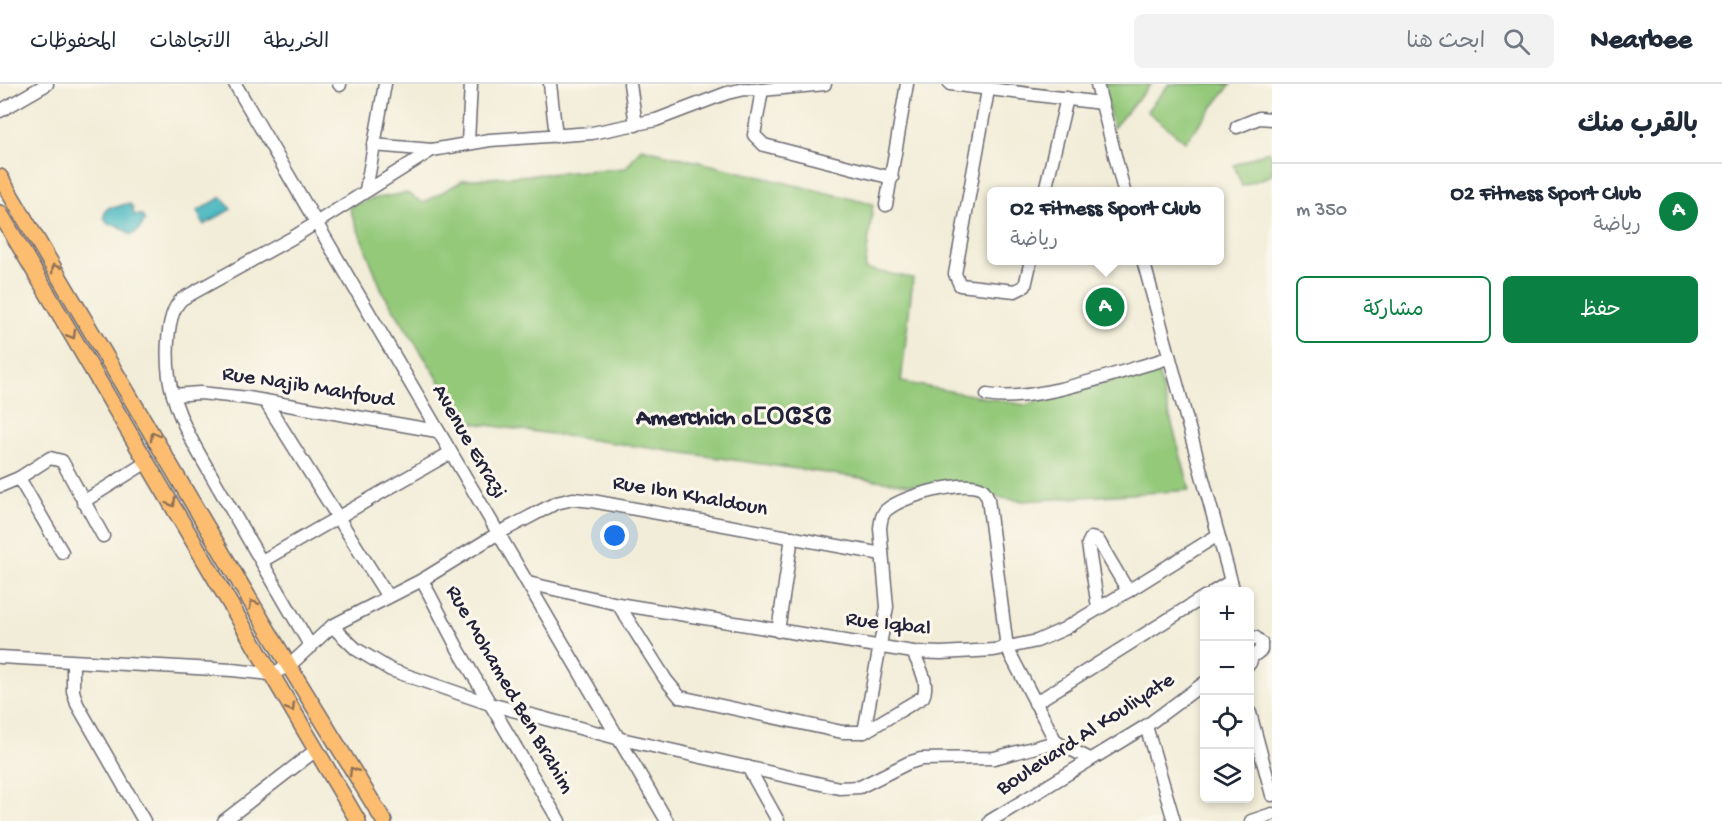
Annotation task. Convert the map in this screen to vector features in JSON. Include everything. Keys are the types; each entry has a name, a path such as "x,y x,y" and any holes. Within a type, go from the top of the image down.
{"main road":[{"path":"0,177 289,666 384,821"},
{"path":"0,213 358,821"}],"street":[{"path":"0,111 47,84"},
{"name":"Avenue Errazi","path":"235,84 667,821"},
{"path":"366,190 385,84"},
{"path":"468,142 471,84"},
{"path":"550,84 556,136"},
{"path":"630,84 636,125"},
{"path":"373,145 432,150 468,142 556,136 656,120 745,86 762,90 825,84"},
{"path":"886,205 908,84"},
{"path":"950,84 1101,103"},
{"path":"1097,84 1123,187"},
{"path":"762,90 754,135 764,145 892,178"},
{"path":"988,90 955,274 960,285 1015,291 1025,286 1030,265"},
{"path":"1046,187 1067,98"},
{"path":"1237,127 1258,118 1272,119"},
{"path":"311,646 196,447 173,395 168,368 171,322 177,305 188,296 317,222 432,150"},
{"path":"1144,265 1233,586"},
{"path":"987,394 1010,397 1033,394 1168,358"},
{"name":"Rue Najib Mahfoud","path":"173,395 214,394 437,431"},
{"path":"265,401 388,597"},
{"path":"262,561 450,453"},
{"path":"1,483 18,478 50,458 62,461 103,536"},
{"path":"83,502 147,462"},
{"path":"18,478 62,552"},
{"path":"864,732 887,607 880,528 882,517 888,508 909,498 937,490 967,486 985,491 989,507 1007,648 1056,742 1090,759"},
{"name":"Rue Ibn Khaldoun","path":"271,674 289,666 332,626 422,580 497,534 556,503 573,499 882,554"},
{"name":"Rue Iqbal","path":"528,584 618,604 913,652 994,650 1037,641 1053,634 1218,535"},
{"path":"778,631 792,537"},
{"path":"1098,607 1088,544 1091,537 1098,540 1128,591"},
{"name":"Rue Mohamed Ben Brahim","path":"422,580 458,650 559,821"},
{"path":"1035,703 1200,600"},
{"path":"618,604 666,680 680,697 842,732 864,732 923,697 926,688 913,652"},
{"path":"332,626 356,649 391,670 490,704 617,738 839,788 860,787 921,759 994,758 1056,742"},
{"path":"1254,656 1259,654 1261,639"},
{"path":"0,657 271,674"},
{"path":"73,662 73,691 77,704 144,821"},
{"name":"Boulevard Al Kouliyate","path":"998,819 1090,759 1146,726 1200,686"},
{"path":"1146,726 1174,821"},
{"path":"1254,728 1272,795"},
{"path":"224,821 316,750"},
{"path":"748,767 778,821"},
{"path":"1251,821 1272,814"}],"green space":[{"path":"1103,84 1151,84 1113,128"},
{"path":"1169,84 1231,84 1185,142 1147,111"},
{"path":"641,148 873,204 865,269 913,278 901,382 1025,405 1157,369 1190,490 1023,501 466,422 383,293 349,207 371,199 407,193 423,203 464,180 626,168"},
{"path":"1269,151 1272,158 1272,175 1242,186 1234,165"}],"water":[{"path":"222,197 231,209 204,225 197,211"},
{"path":"130,204 134,215 142,215 145,221 138,231 131,235 119,226 108,224 104,218 105,211 110,207"}],"place":[{"name":"O2 Fitness Sport Club","path":"1105,307"}],"district":[{"name":"Amerchich ⴰⵎⵔⵛⵉⵛ","path":"734,419"}]}
